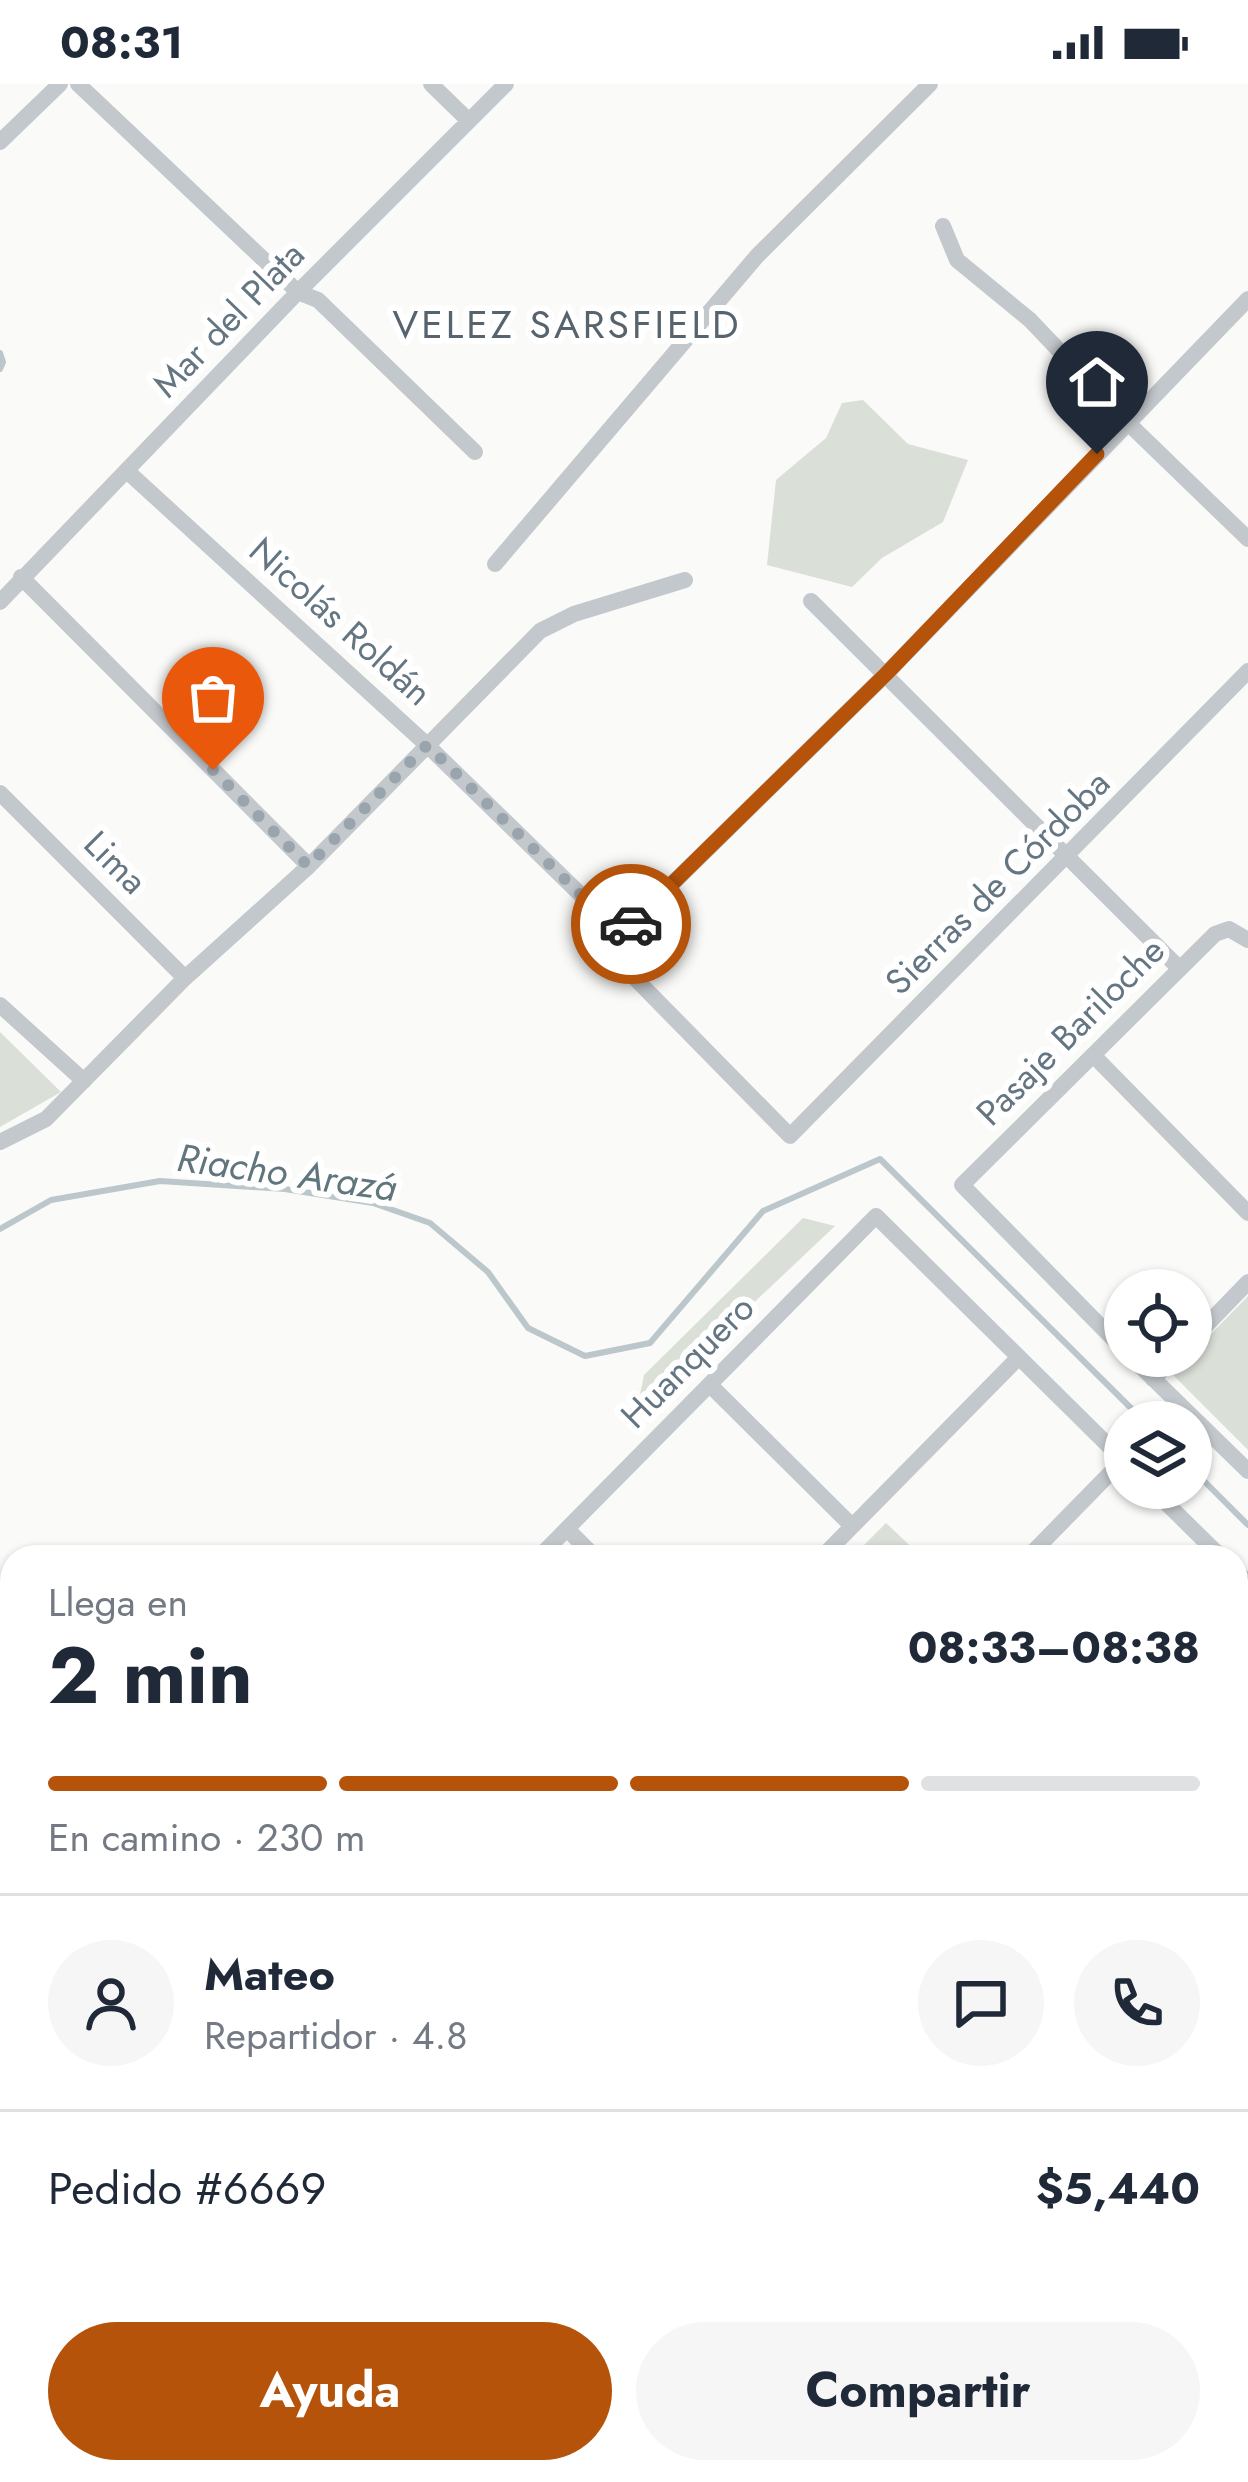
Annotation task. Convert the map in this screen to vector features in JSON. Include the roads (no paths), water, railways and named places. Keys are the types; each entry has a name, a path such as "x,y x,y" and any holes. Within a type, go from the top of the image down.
{"street":[{"path":"0,142 60,84"},
{"path":"78,84 298,292 318,301 475,452"},
{"path":"431,84 469,122"},
{"name":"Mar del Plata","path":"0,602 506,84"},
{"path":"495,564 757,256 930,84"},
{"path":"943,226 957,260 1030,320 1248,539"},
{"path":"621,934 886,674 1248,298"},
{"name":"Nicolás Roldán","path":"128,472 427,745 621,934 619,962 790,1136"},
{"path":"21,577 308,866"},
{"path":"0,1142 46,1119 184,978 308,866 540,631 574,614 686,580"},
{"path":"811,601 1180,969"},
{"name":"Sierras de Córdoba","path":"790,1136 1248,671"},
{"name":"Lima","path":"0,793 184,978"},
{"name":"Pasaje Bariloche","path":"1104,1330 962,1185 1215,934 1229,929 1248,940"},
{"path":"0,1005 85,1081"},
{"path":"1093,1055 1248,1213"},
{"name":"Huanquero","path":"551,1545 876,1216 1019,1358"},
{"path":"1212,1319 1248,1282"},
{"path":"833,1545 1019,1358 1104,1441"},
{"path":"1153,1379 1248,1471"},
{"path":"711,1386 851,1525"},
{"path":"1040,1545 1104,1481"},
{"path":"1172,1509 1209,1545"},
{"path":"567,1529 583,1545"}],"waterway":[{"name":"Riacho Arazá","path":"0,353 0,369"},
{"name":"Riacho Arazá","path":"0,1229 51,1200 160,1181 285,1189 373,1203 430,1223 488,1272 528,1328 585,1356 650,1343 763,1211 880,1159 1124,1401"},
{"path":"1212,1489 1248,1525"}],"district":[{"name":"VELEZ SARSFIELD","path":"567,324"}]}
